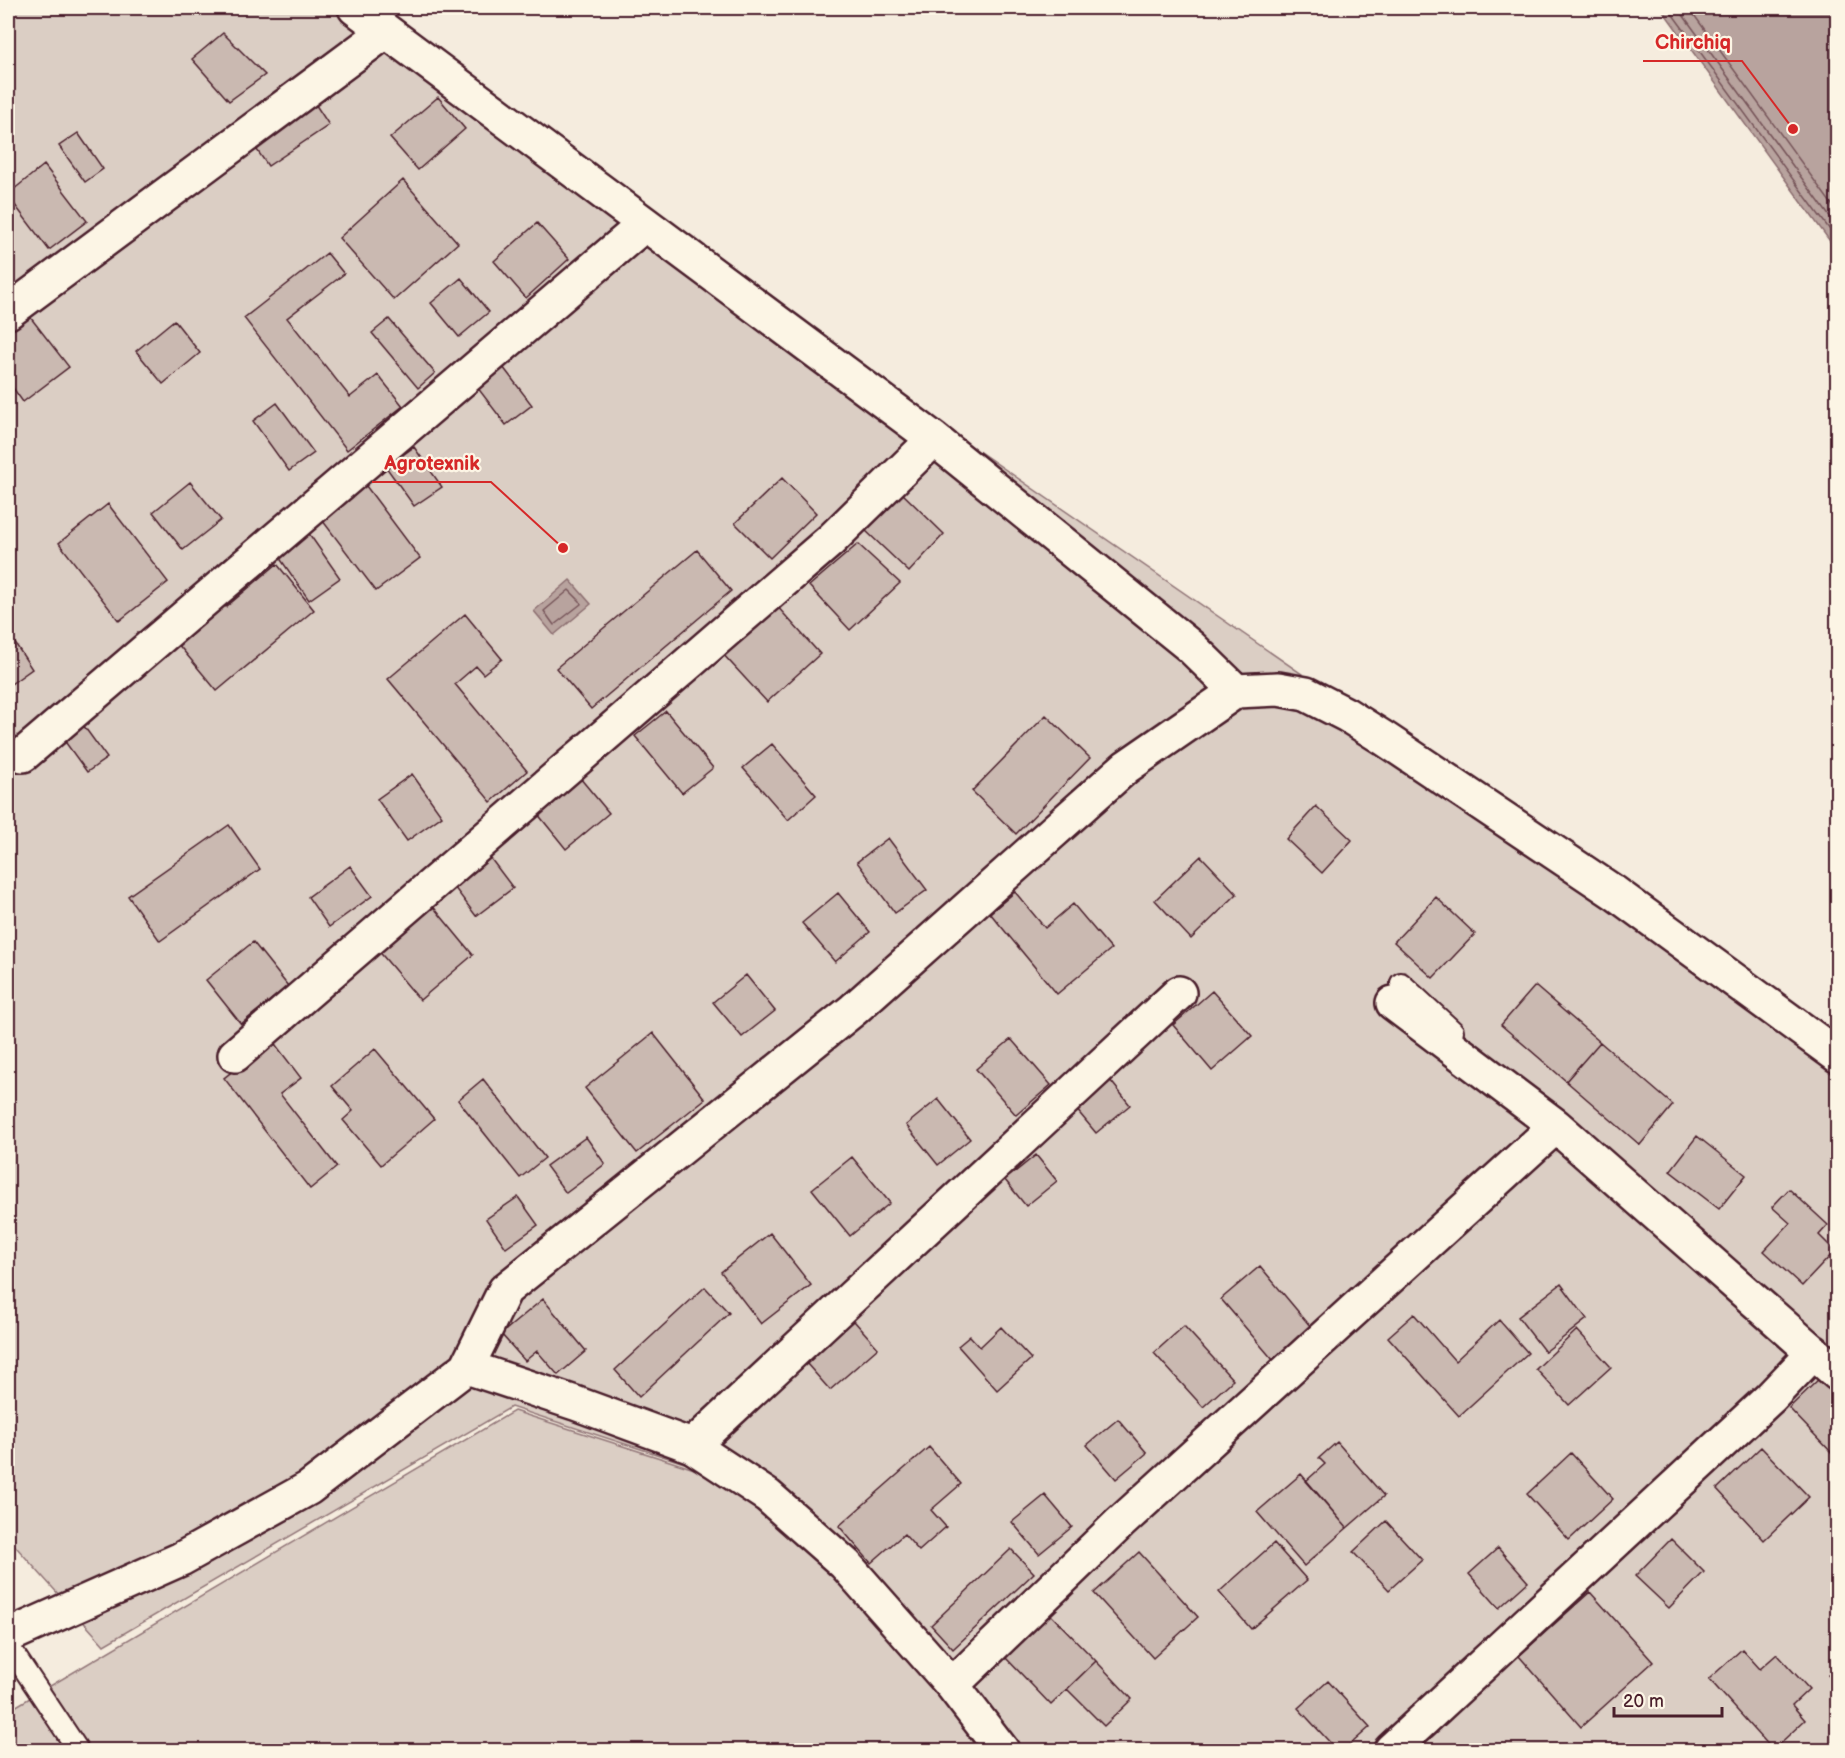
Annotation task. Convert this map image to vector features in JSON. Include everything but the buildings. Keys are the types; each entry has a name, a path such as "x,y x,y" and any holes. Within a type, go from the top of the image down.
{"street":[{"path":"355,8 934,439 1191,647 1236,692"},
{"path":"8,312 385,32"},
{"path":"23,755 645,224"},
{"path":"235,1055 831,540 934,439"},
{"path":"8,1636 181,1559 309,1488 467,1367 505,1290 853,1010 1126,766 1236,692 1278,689 1306,694 1347,715 1615,893 1838,1056"},
{"path":"692,1446 1179,993"},
{"path":"1391,1750 1770,1398 1826,1363 1556,1126 1397,993"},
{"path":"952,1684 1120,1523 1556,1126"},
{"path":"467,1367 575,1403 692,1446 768,1496 845,1564 952,1684 1002,1750"}],"lane":[{"path":"8,1645 78,1750"}],"shaded area":[{"path":"8,8 350,8 401,53 1837,1043 1837,1750 985,1750 819,1545 718,1474 511,1407 104,1645 8,1538"},
{"path":"514,1411 713,1475 819,1554 934,1677 977,1750 8,1750 8,1711"}],"water":[{"path":"1661,8 1837,8 1837,251"},
{"path":"570,580 591,604 554,635 534,611"}],"place":[{"name":"Chirchiq","path":"1793,129"},
{"name":"Agrotexnik","path":"563,548"}]}
